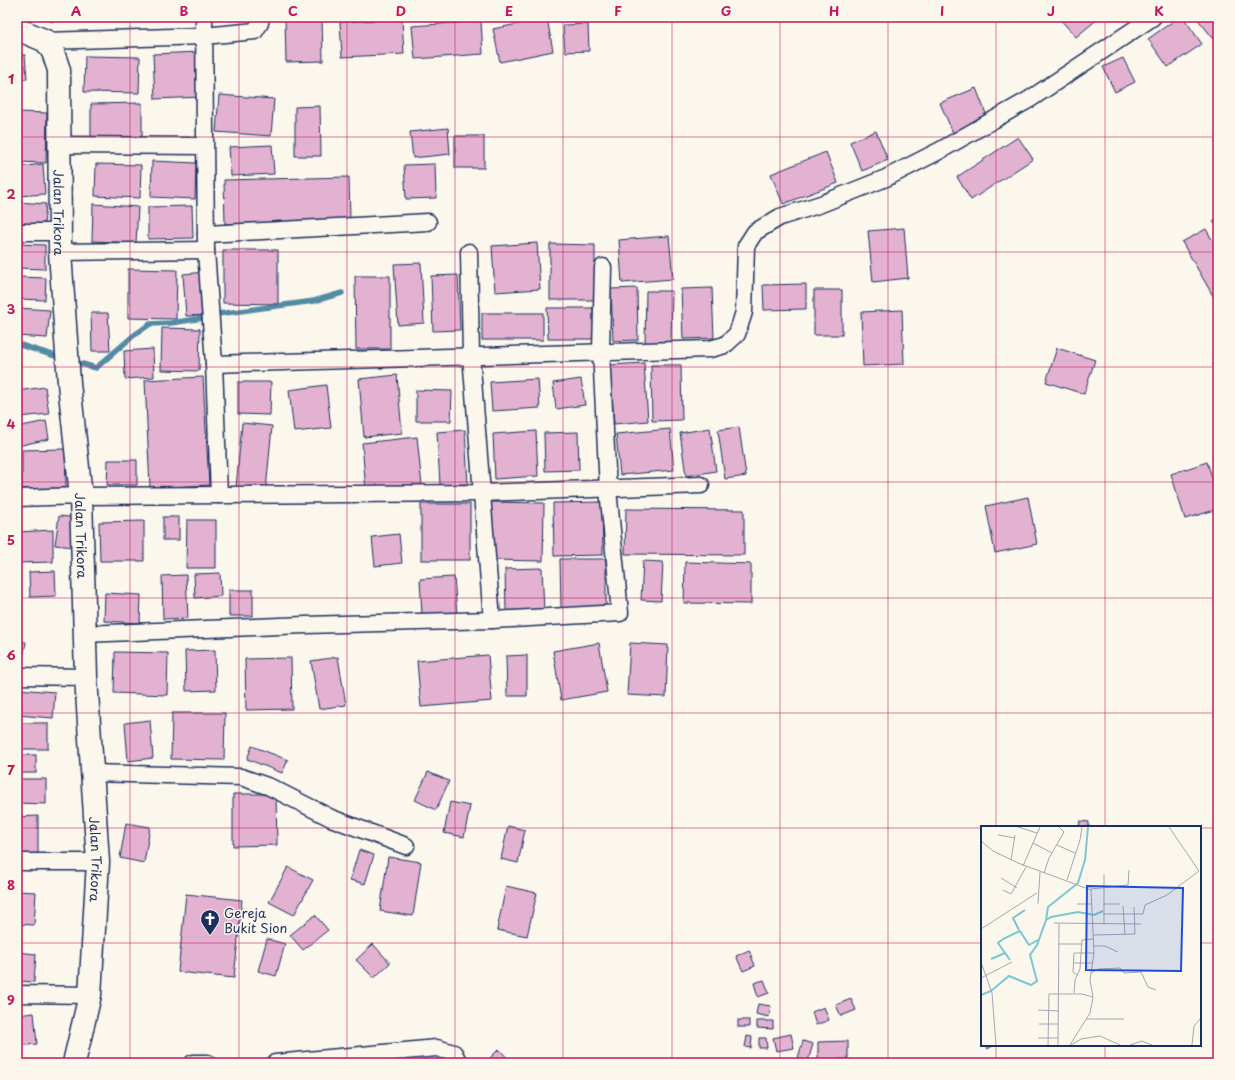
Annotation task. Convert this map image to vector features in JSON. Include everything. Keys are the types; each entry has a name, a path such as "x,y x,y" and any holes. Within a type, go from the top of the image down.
{"street":[{"path":"204,17 206,242 214,364 219,494"},
{"path":"17,29 46,41 204,36 255,30 260,23 261,17"},
{"path":"214,364 601,351 710,349 725,345 737,334 744,312 746,246 755,232 780,217 821,204 886,178 939,151 1030,99 1153,17"},
{"name":"Jalan Trikora","path":"46,41 53,52 59,70 60,242 69,383 81,496 84,634 98,862 90,995 74,1063"},
{"path":"60,145 204,146"},
{"path":"17,232 60,242 206,242 428,222"},
{"path":"469,252 471,355 492,620"},
{"path":"84,634 306,625 492,620 620,613 608,489 601,351 603,267"},
{"path":"17,498 219,494 481,493 701,485"},
{"path":"17,676 86,677"},
{"path":"92,773 241,777 270,787 331,818 406,846"},
{"path":"17,862 98,862"},
{"path":"17,994 90,995"},
{"path":"275,1063 437,1048 454,1052 459,1063"},
{"path":"193,1063 208,1063"}],"building":[{"path":"45,17 55,17 52,22"},
{"path":"163,17 200,17 200,18 163,20"},
{"path":"285,17 322,17 323,61 286,62"},
{"path":"1058,17 1100,17 1076,37"},
{"path":"1179,17 1183,17 1202,44 1168,67 1148,39"},
{"path":"1196,17 1218,17 1217,43"},
{"path":"547,18 553,51 500,62 493,29"},
{"path":"402,19 404,54 342,57 340,22"},
{"path":"481,21 483,54 415,59 412,26"},
{"path":"588,24 589,51 565,52 563,25"},
{"path":"200,52 201,97 155,99 153,54"},
{"path":"17,55 25,55 27,79 17,80"},
{"path":"85,56 140,57 139,93 84,92"},
{"path":"1123,58 1135,82 1115,92 1103,67"},
{"path":"976,88 988,119 953,133 940,103"},
{"path":"219,95 274,99 271,136 216,132"},
{"path":"142,103 142,137 91,137 91,104"},
{"path":"320,106 321,156 295,156 295,107"},
{"path":"17,112 47,113 46,163 17,162"},
{"path":"448,128 450,154 413,158 410,132"},
{"path":"876,131 888,160 862,171 850,142"},
{"path":"455,136 484,136 484,168 455,168"},
{"path":"1018,137 1033,159 971,200 957,177"},
{"path":"272,145 274,174 231,176 229,147"},
{"path":"826,152 838,183 783,204 771,174"},
{"path":"152,161 196,163 195,199 151,197"},
{"path":"43,164 45,194 17,196 17,167"},
{"path":"96,164 141,165 140,198 95,196"},
{"path":"435,164 436,198 406,199 404,165"},
{"path":"349,177 350,220 225,224 224,180"},
{"path":"17,202 46,204 44,225 17,223"},
{"path":"93,204 138,207 136,243 92,241"},
{"path":"192,206 193,238 148,239 148,207"},
{"path":"1218,218 1218,229 1213,221"},
{"path":"904,228 908,278 873,282 868,231"},
{"path":"1206,229 1218,250 1218,300 1216,301 1182,242"},
{"path":"669,236 673,279 622,283 619,240"},
{"path":"537,243 540,289 495,292 492,246"},
{"path":"17,244 45,245 45,269 17,268"},
{"path":"550,244 595,245 595,300 550,300"},
{"path":"223,250 278,250 278,304 223,303"},
{"path":"421,263 424,323 398,325 394,264"},
{"path":"128,269 177,270 176,319 128,318"},
{"path":"206,272 209,315 186,316 183,274"},
{"path":"458,275 460,330 433,331 431,276"},
{"path":"355,276 390,276 390,349 356,349"},
{"path":"17,277 46,278 45,300 17,299"},
{"path":"806,284 806,309 764,310 763,285"},
{"path":"637,288 638,340 613,341 611,289"},
{"path":"712,288 714,338 683,339 681,289"},
{"path":"814,290 842,290 842,335 814,335"},
{"path":"646,291 672,291 671,344 645,343"},
{"path":"17,308 50,310 47,338 17,336"},
{"path":"547,308 593,308 594,339 548,339"},
{"path":"902,310 904,364 863,366 861,312"},
{"path":"91,313 108,313 110,351 92,351"},
{"path":"482,313 543,313 543,340 482,340"},
{"path":"162,328 200,329 199,371 161,370"},
{"path":"1057,348 1095,360 1084,394 1046,382"},
{"path":"153,349 154,377 125,379 124,351"},
{"path":"644,363 648,421 614,424 610,365"},
{"path":"651,365 681,365 682,420 652,421"},
{"path":"397,375 402,433 364,437 359,379"},
{"path":"203,377 209,485 150,488 145,380"},
{"path":"538,379 540,408 492,411 490,382"},
{"path":"581,379 585,405 556,409 553,383"},
{"path":"238,382 271,382 270,415 238,414"},
{"path":"326,385 331,428 294,432 289,390"},
{"path":"45,387 49,414 19,417 17,391"},
{"path":"416,390 452,391 451,421 416,421"},
{"path":"46,421 49,439 17,446 17,427"},
{"path":"242,423 272,426 266,490 236,488"},
{"path":"739,427 746,476 725,479 718,430"},
{"path":"710,428 716,471 686,476 680,433"},
{"path":"670,429 674,470 620,475 616,434"},
{"path":"465,430 468,484 440,485 437,432"},
{"path":"536,431 538,476 495,479 493,434"},
{"path":"578,432 579,470 545,471 544,433"},
{"path":"417,437 422,486 366,491 362,443"},
{"path":"65,449 66,488 22,489 22,450"},
{"path":"108,460 137,460 137,485 107,485"},
{"path":"1207,462 1218,497 1218,509 1185,519 1171,474"},
{"path":"1028,497 1037,544 995,553 986,506"},
{"path":"491,502 544,503 543,561 490,560"},
{"path":"602,502 603,555 554,556 553,503"},
{"path":"421,504 470,504 470,560 421,560"},
{"path":"626,509 744,510 744,555 625,554"},
{"path":"59,516 78,518 74,547 55,545"},
{"path":"163,517 179,517 179,540 163,540"},
{"path":"187,520 216,520 216,568 186,568"},
{"path":"144,521 144,561 100,561 99,522"},
{"path":"53,530 53,562 17,563 17,532"},
{"path":"399,534 402,563 375,566 372,537"},
{"path":"560,559 606,559 606,608 561,608"},
{"path":"643,561 663,562 661,601 641,600"},
{"path":"685,562 751,564 751,604 684,603"},
{"path":"542,568 544,611 506,612 505,569"},
{"path":"55,571 56,596 30,597 29,572"},
{"path":"220,573 221,596 195,598 194,574"},
{"path":"186,575 188,618 163,619 162,576"},
{"path":"454,577 457,614 422,615 420,579"},
{"path":"229,590 253,590 253,616 229,616"},
{"path":"105,593 141,595 140,623 104,621"},
{"path":"17,641 26,642 22,663 17,662"},
{"path":"599,643 607,692 561,700 553,651"},
{"path":"630,643 668,645 666,697 627,695"},
{"path":"215,650 216,690 186,691 185,651"},
{"path":"115,652 168,653 167,695 114,693"},
{"path":"488,655 492,701 421,707 417,661"},
{"path":"527,655 527,696 507,696 506,656"},
{"path":"338,657 346,705 319,709 311,661"},
{"path":"291,658 292,709 246,710 245,659"},
{"path":"17,689 55,692 53,718 17,715"},
{"path":"172,713 225,713 224,760 171,759"},
{"path":"150,720 153,758 128,761 125,723"},
{"path":"17,723 48,723 48,749 17,749"},
{"path":"252,746 288,760 282,773 247,759"},
{"path":"17,755 36,755 36,773 17,773"},
{"path":"428,772 449,781 436,810 415,800"},
{"path":"17,779 46,779 46,804 17,803"},
{"path":"233,794 276,794 277,845 233,846"},
{"path":"450,802 470,806 464,837 444,833"},
{"path":"38,816 38,855 17,855 17,817"},
{"path":"1080,821 1089,822 1089,826 1079,826"},
{"path":"126,823 150,827 144,863 120,858"},
{"path":"508,826 525,830 518,863 501,859"},
{"path":"359,850 374,855 365,884 350,880"},
{"path":"388,857 421,862 413,916 380,911"},
{"path":"288,867 313,880 294,915 269,902"},
{"path":"506,886 537,893 527,936 497,930"},
{"path":"17,891 36,892 34,925 17,924"},
{"name":"Gereja Bukit Sion","path":"186,894 242,900 234,978 178,972"},
{"path":"315,915 328,930 303,950 290,935"},
{"path":"267,939 285,944 276,976 258,971"},
{"path":"373,944 390,963 374,978 356,960"},
{"path":"749,950 755,966 743,971 736,956"},
{"path":"17,952 36,954 34,982 17,981"},
{"path":"764,980 769,993 758,997 754,983"},
{"path":"851,999 856,1010 841,1016 836,1005"},
{"path":"758,1004 771,1006 769,1017 756,1014"},
{"path":"824,1007 829,1020 816,1025 812,1012"},
{"path":"34,1013 37,1044 17,1046 17,1015"},
{"path":"738,1020 749,1020 749,1027 738,1027"},
{"path":"757,1021 773,1021 773,1029 757,1028"},
{"path":"791,1034 794,1048 776,1051 773,1038"},
{"path":"747,1036 752,1037 751,1048 745,1047"},
{"path":"759,1038 766,1038 767,1048 759,1048"},
{"path":"803,1041 813,1044 808,1061 798,1058"},
{"path":"848,1041 848,1059 818,1060 818,1042"},
{"path":"986,1046 993,1046 987,1049"},
{"path":"499,1049 512,1063 485,1063"},
{"path":"437,1059 451,1062 451,1063 436,1063"}],"waterway":[{"path":"218,314 314,301 342,293"},
{"path":"72,361 96,368 133,336 150,324 171,323 203,318"},
{"path":"17,344 62,358"}],"place":[{"name":"Gereja Bukit Sion","path":"210,936"}]}
